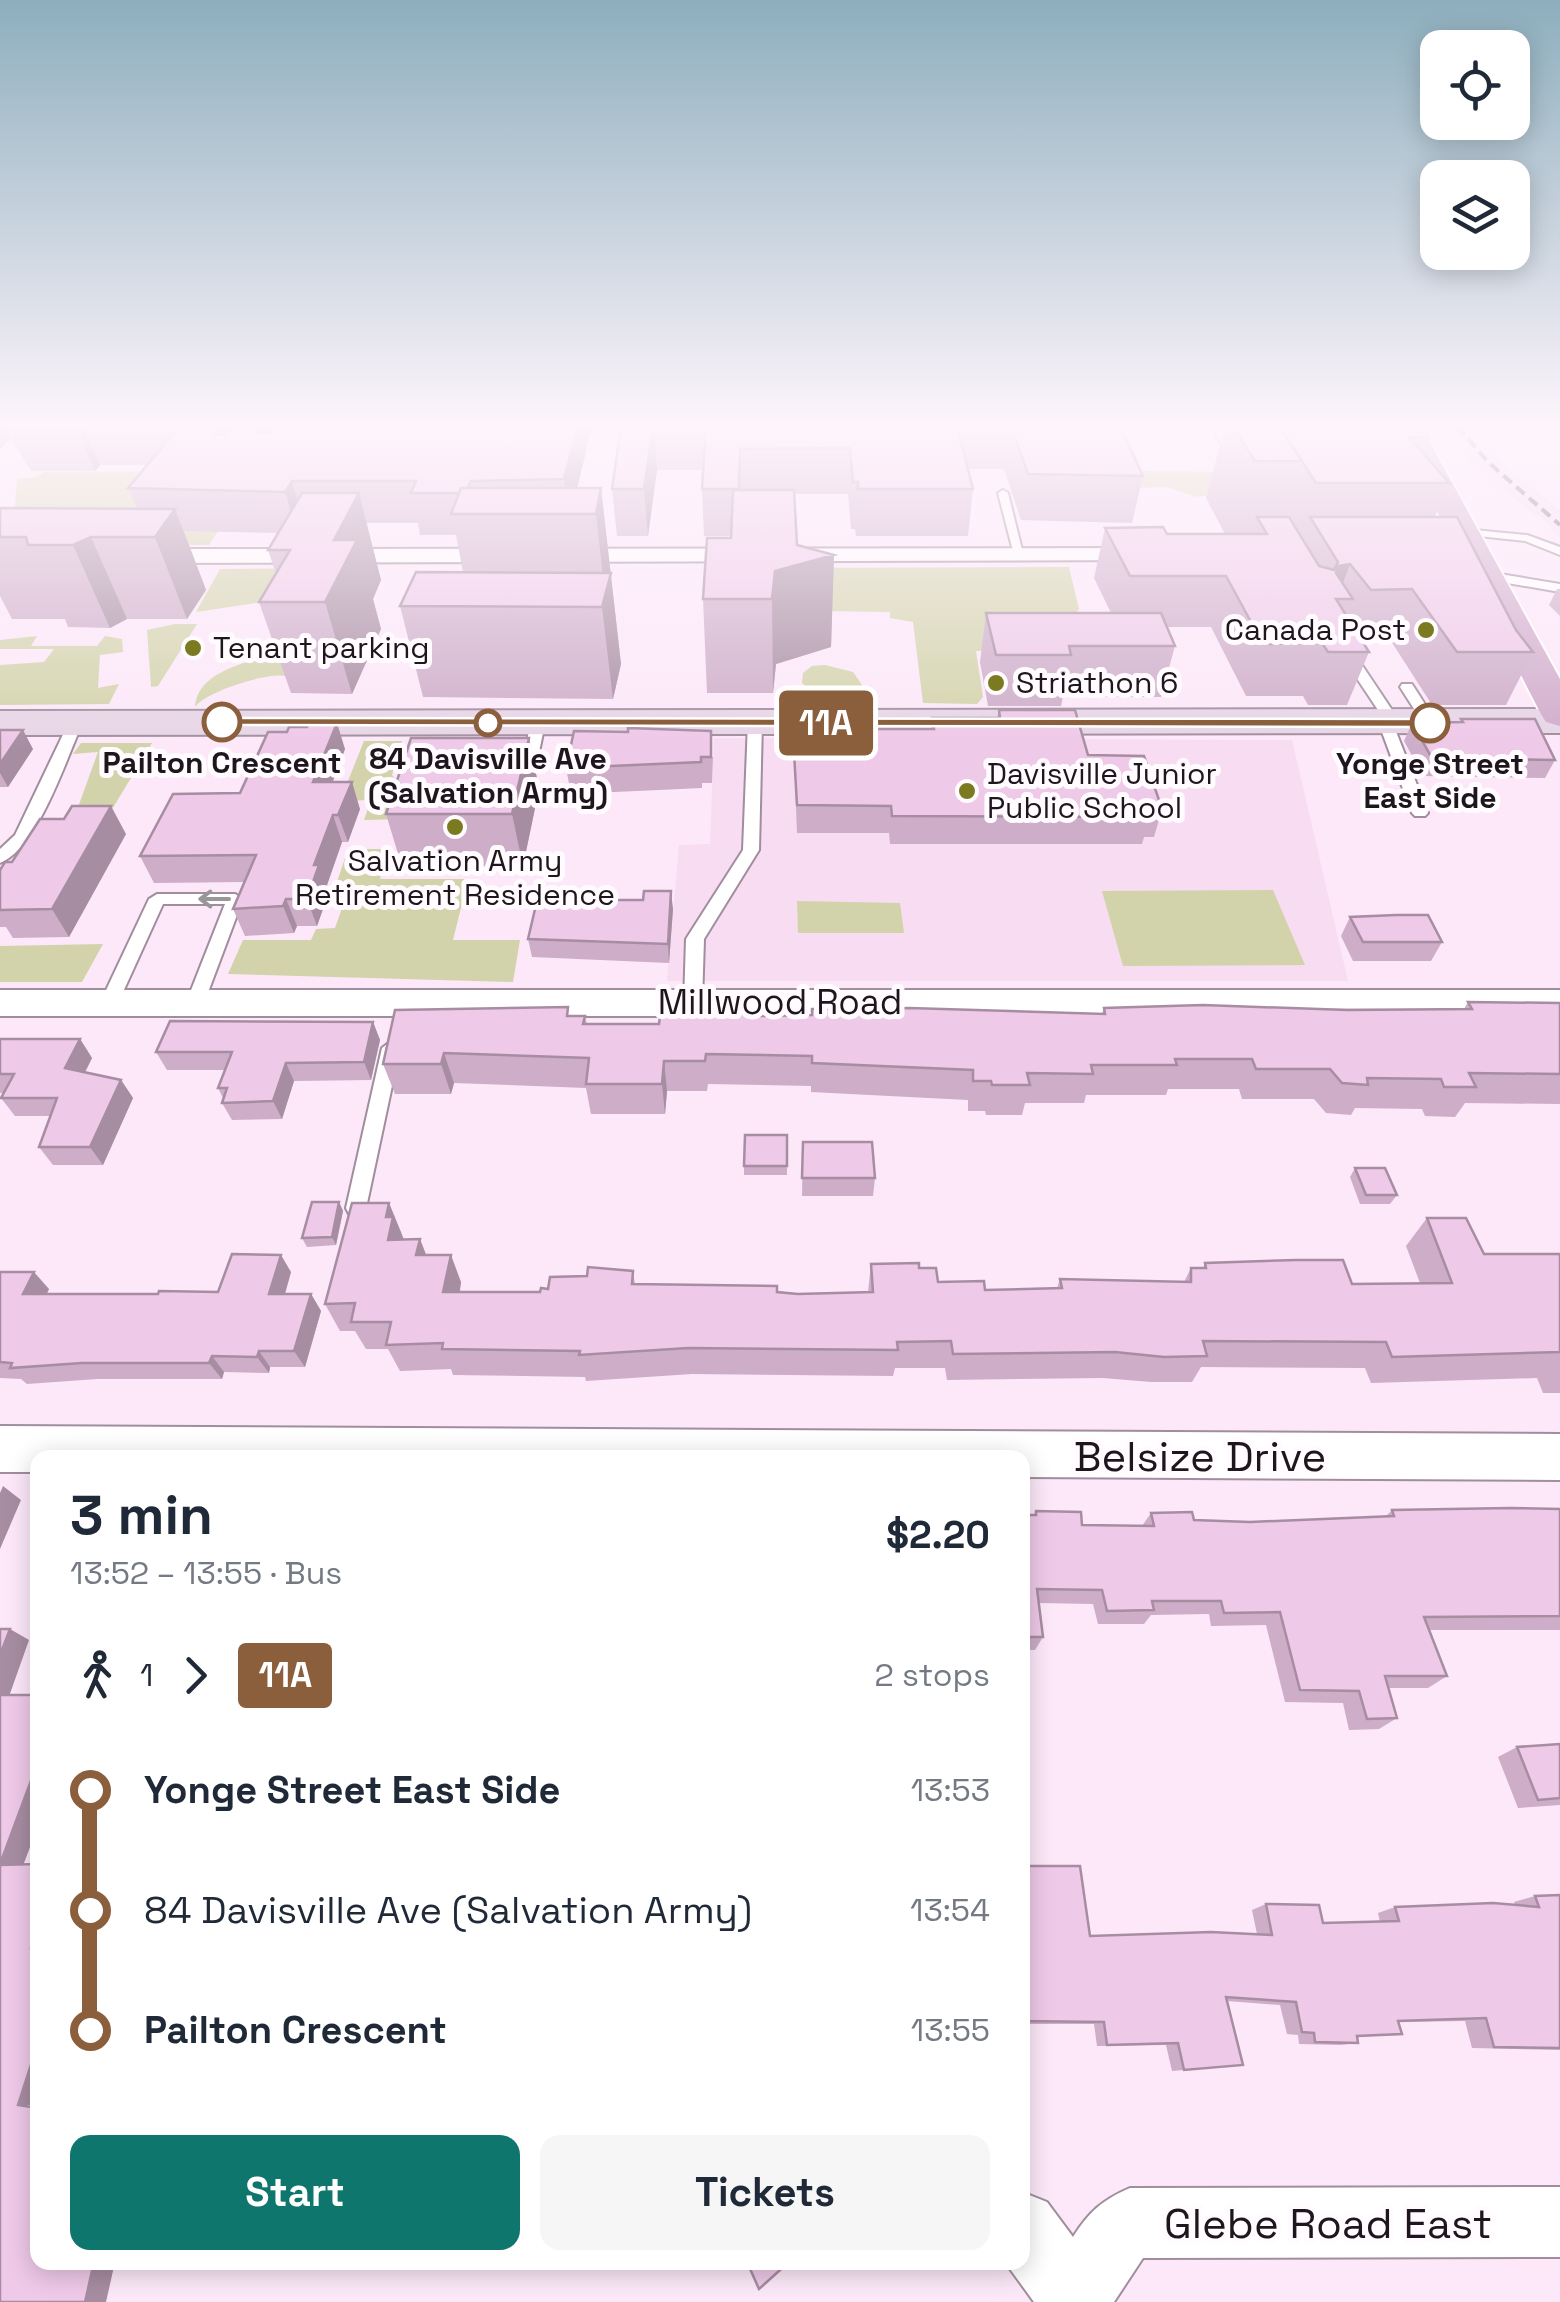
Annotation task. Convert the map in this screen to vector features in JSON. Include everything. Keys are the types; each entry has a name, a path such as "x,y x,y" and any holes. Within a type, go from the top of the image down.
{"main road":[{"path":"1465,533 1560,718"}],"street":[{"path":"105,556 1179,555"},
{"path":"1441,556 1477,555"},
{"path":"0,723 420,730 538,723 1386,724 1560,718"},
{"name":"Millwood Road","path":"0,1003 195,1004 397,1019 693,1003 1560,1003"},
{"name":"Belsize Drive","path":"0,1449 58,1450"},
{"name":"Belsize Drive","path":"1030,1457 1560,1458"},
{"name":"Glebe Road East","path":"1077,2300 1114,2236 1130,2223 1560,2222"},
{"path":"1030,2238 1077,2300"}],"lane":[{"path":"1014,533 1020,555"},
{"path":"1477,555 1527,538 1560,551"},
{"path":"1477,555 1560,588"},
{"path":"1337,636 1384,710 1420,813"},
{"path":"1407,687 1430,723"},
{"path":"0,858 22,837 76,722"},
{"path":"693,1003 695,939 751,850 756,722"},
{"path":"496,776 512,775 526,767 538,723"},
{"path":"109,1003 157,899 235,898 195,1004"},
{"path":"356,1208 397,1019"}],"shaded area":[{"path":"714,738 1292,740 1348,981 667,981 679,845 710,844"}],"green space":[{"path":"33,533 217,533 209,545 47,546"},
{"path":"1069,567 1079,609 1058,629 1033,642 976,651 983,697 977,704 923,703 913,622 890,618 890,612 821,611 769,568"},
{"path":"316,568 282,599 196,612 220,569"},
{"path":"197,624 158,686 151,687 147,630"},
{"path":"37,636 31,646 97,646 105,636 122,639 123,652 100,655 98,688 119,684 109,704 0,705 0,665 44,662 54,649 0,649 0,640"},
{"path":"274,653 287,655 286,676 237,684 195,707 204,685 214,677"},
{"path":"812,666 853,672 864,688 863,699 830,700 802,683 803,673"},
{"path":"364,741 402,741 392,775 401,785 407,819 364,820 371,800 340,801"},
{"path":"81,743 152,743 105,821 73,821 98,752 73,754"},
{"path":"348,849 389,849 380,879 468,879 453,940 520,940 513,982 228,974 243,940 311,940 316,929 335,928 351,883 337,882"},
{"path":"1273,890 1305,965 1123,966 1102,891"},
{"path":"797,901 900,903 904,933 798,933"},
{"path":"103,944 82,982 0,982 0,946"}],"building":[{"path":"0,533 158,533 155,537 91,537 73,545 28,545 26,537 0,537"},
{"path":"278,533 337,533 334,540 357,540 325,602 259,602 290,550 268,550"},
{"path":"731,533 796,533 797,545 834,555 775,571 772,599 703,599 707,538 731,538"},
{"path":"1108,533 1299,533 1319,566 1334,570 1338,562 1320,533 1466,533 1516,630 1533,652 1457,652 1412,589 1371,590 1350,564 1338,566 1336,573 1353,599 1336,599 1369,652 1328,652 1322,643 1263,644 1226,576 1130,576"},
{"path":"416,572 611,573 602,607 400,606"},
{"path":"986,613 1161,613 1175,646 1069,646 1071,655 996,655"},
{"name":"Davisville Junior Public School","path":"999,710 1075,710 1088,755 1144,756 1162,809 1148,809 1150,817 892,816 891,806 797,805 794,752 797,741 802,741 802,722 845,723 847,729 934,729 932,718 1000,718"},
{"path":"1461,719 1535,719 1555,760 1432,758 1412,723 1463,722"},
{"path":"308,723 337,723 313,782 352,782 338,815 333,815 314,865 319,865 307,899 286,899 283,906 233,909 256,855 140,856 173,794 240,793 268,732 287,732 289,727 307,727"},
{"path":"628,728 711,731 711,757 701,757 701,762 566,768 574,731 628,732"},
{"path":"0,730 23,730 0,764"},
{"path":"411,738 529,738 512,814 386,814"},
{"path":"72,806 111,806 52,909 0,910 0,870 5,862 12,862 40,819 64,819"},
{"path":"644,891 671,891 668,944 528,939 536,905 643,900"},
{"path":"1428,915 1442,942 1363,942 1350,917"},
{"path":"1468,1002 1560,1003 1560,1074 1469,1073 1476,1087 1444,1087 1441,1079 1367,1078 1368,1085 1342,1083 1330,1069 1256,1069 1252,1059 1175,1059 1177,1065 1091,1065 1093,1074 1027,1073 1030,1085 992,1085 991,1081 973,1081 973,1070 812,1063 812,1056 706,1054 705,1061 664,1061 662,1084 586,1084 589,1058 444,1053 441,1064 383,1064 395,1010 568,1007 567,1016 585,1016 583,1024 659,1024 661,1008 746,1010 747,1014 758,1016 812,1015 812,1009 909,1008 1105,1014 1104,1008 1203,1005 1472,1009"},
{"path":"170,1021 373,1022 364,1062 286,1063 273,1101 222,1103 227,1088 218,1088 232,1052 156,1052"},
{"path":"0,1039 80,1039 65,1068 121,1080 90,1147 39,1147 57,1098 1,1098 14,1074 0,1074"},
{"path":"745,1135 787,1135 787,1166 744,1166"},
{"path":"803,1142 872,1142 875,1178 802,1178"},
{"path":"1355,1168 1385,1168 1397,1195 1366,1195"},
{"path":"312,1202 339,1202 332,1237 302,1238"},
{"path":"352,1203 389,1203 386,1217 393,1217 388,1240 420,1239 416,1255 451,1255 443,1292 540,1292 541,1288 548,1289 550,1277 587,1276 588,1267 633,1271 632,1284 777,1286 777,1292 798,1294 873,1292 871,1264 919,1263 919,1268 936,1268 938,1282 984,1281 985,1290 1062,1288 1060,1279 1191,1282 1191,1268 1206,1268 1205,1263 1296,1260 1343,1260 1352,1284 1452,1283 1427,1218 1466,1218 1484,1254 1560,1254 1560,1352 1392,1357 1386,1342 1203,1341 1207,1356 1164,1357 1115,1352 953,1354 951,1341 897,1342 898,1350 688,1348 579,1355 580,1351 442,1349 443,1343 386,1345 391,1322 351,1322 355,1303 325,1304"},
{"path":"232,1254 281,1255 269,1294 311,1294 294,1351 259,1351 257,1357 212,1356 209,1363 82,1363 10,1368 12,1363 0,1362 0,1272 34,1272 23,1294 218,1292"},
{"path":"1560,1509 1560,1616 1424,1617 1447,1676 1385,1676 1397,1718 1367,1719 1359,1691 1300,1690 1280,1612 1224,1613 1221,1601 1152,1601 1154,1610 1107,1611 1102,1590 1037,1589 1043,1637 1030,1637 1030,1515 1036,1515 1036,1511 1081,1512 1082,1525 1154,1526 1151,1513 1192,1512 1194,1520 1250,1522 1394,1516 1392,1510"},
{"path":"0,1629 10,1629 0,1655"},
{"path":"0,1695 30,1695 30,1783 0,1864"},
{"path":"1560,1744 1560,1798 1538,1800 1517,1747"},
{"path":"30,1864 30,2068 18,2105 30,2107 30,2270 92,2270 85,2302 0,2302 0,1865"},
{"path":"1030,1866 1080,1866 1090,1936 1211,1932 1272,1935 1266,1904 1319,1905 1323,1923 1399,1921 1395,1907 1493,1903 1539,1907 1535,1896 1560,1895 1560,2048 1494,2047 1486,2018 1398,2021 1402,2034 1357,2036 1358,2043 1315,2042 1314,2033 1302,2032 1296,2002 1226,1997 1243,2065 1184,2070 1178,2043 1107,2045 1104,2022 1030,2021"},
{"path":"751,2270 780,2270 759,2289"}],"bus line":[{"name":"11A","path":"222,722 1430,723"}],"place":[{"name":"Canada Post","path":"1426,630"},
{"name":"Tenant parking","path":"193,648"},
{"name":"Striathon 6","path":"996,683"},
{"name":"Pailton Crescent","path":"222,722"},
{"name":"84 Davisville Ave (Salvation Army)","path":"488,723"},
{"name":"Yonge Street East Side","path":"1430,723"},
{"name":"Davisville Junior Public School","path":"967,791"},
{"name":"Salvation Army Retirement Residence","path":"455,827"}]}
